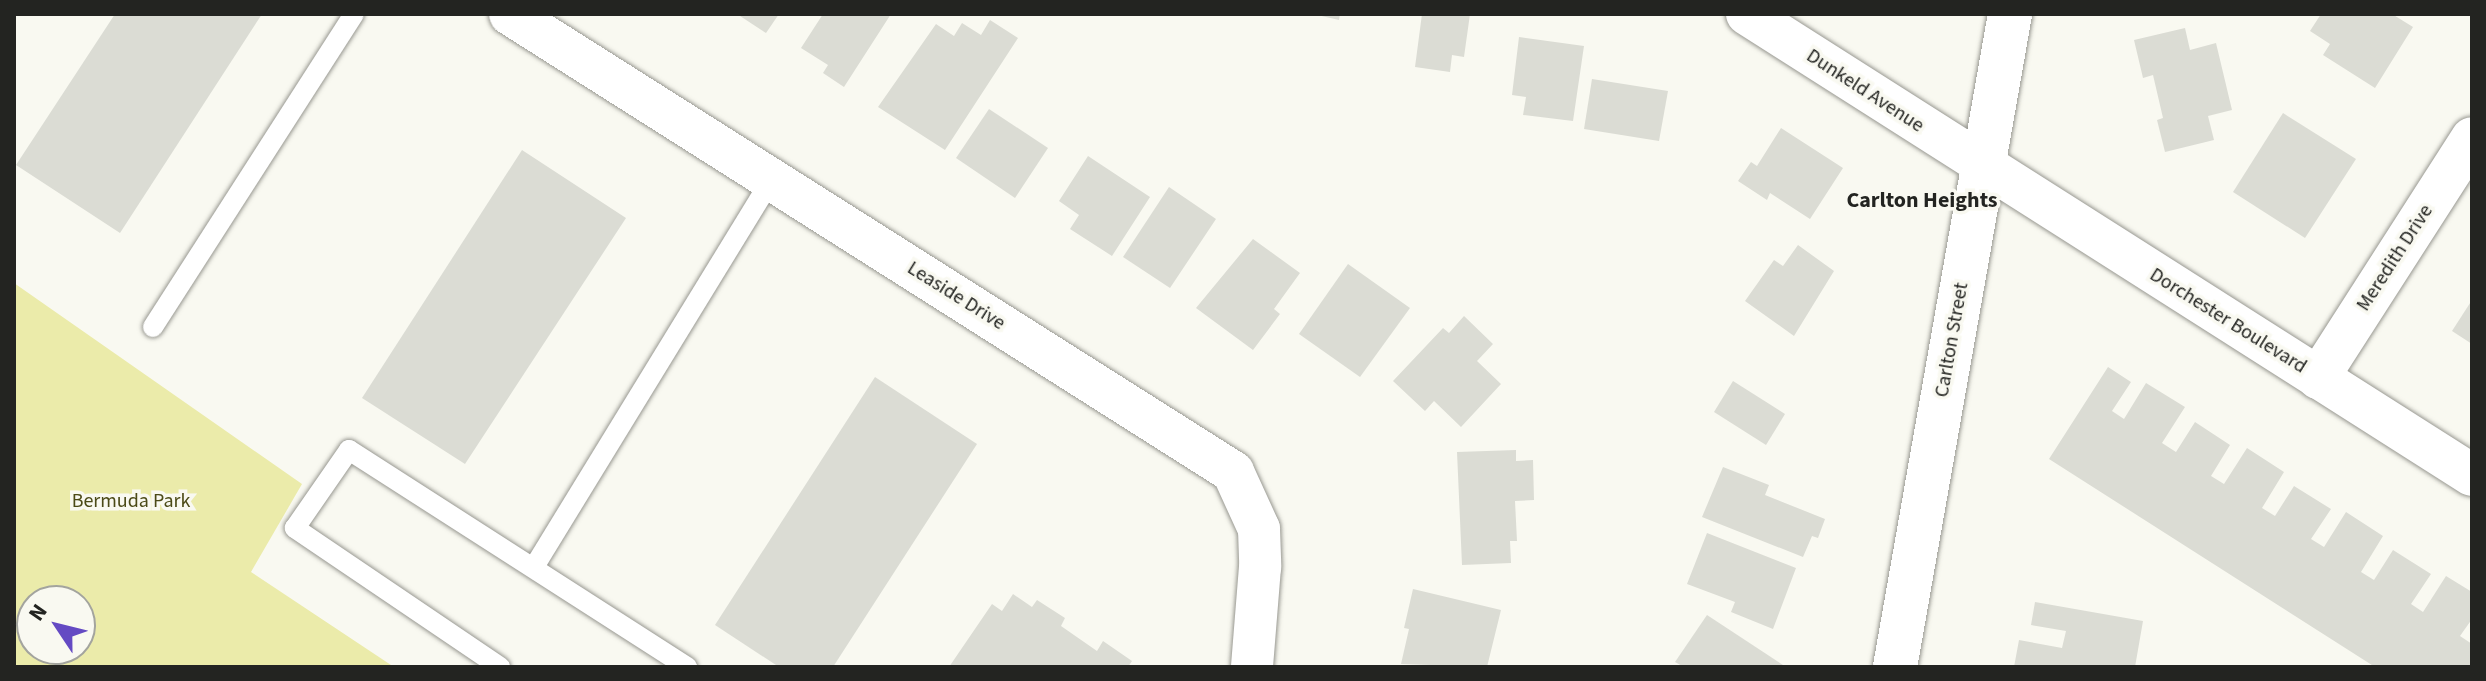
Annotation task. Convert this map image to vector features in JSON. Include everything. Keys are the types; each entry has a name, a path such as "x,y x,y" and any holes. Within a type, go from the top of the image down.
{"main road":[{"name":"Carlton Street","path":"1895,667 2010,14"}],"street":[{"name":"Leaside Drive","path":"510,14 1233,472 1259,529 1260,567 1252,667"},
{"name":"Dunkeld Avenue","path":"1747,14 1984,167"},
{"name":"Meredith Drive","path":"2318,378 2472,138"},
{"name":"Dorchester Boulevard","path":"1984,167 2472,475"}],"lane":[{"path":"153,327 354,14"},
{"path":"534,567 772,179"},
{"path":"500,667 295,528 349,450 687,667"}],"green space":[{"name":"Bermuda Park","path":"14,283 302,484 251,572 394,667 14,667"}],"building":[{"path":"115,14 262,14 120,233 16,165"},
{"path":"737,14 779,14 766,33"},
{"path":"823,14 891,14 844,87 823,73 828,65 801,48"},
{"path":"1313,14 1340,14 1339,20"},
{"path":"1422,14 1470,14 1464,57 1452,55 1450,72 1415,67"},
{"path":"2321,14 2392,14 2413,27 2375,88 2323,55 2330,44 2310,31"},
{"path":"990,20 1018,38 945,150 878,107 936,24 954,36 962,23 981,35"},
{"path":"2185,28 2190,50 2216,43 2232,110 2208,116 2214,140 2165,152 2157,120 2163,118 2153,75 2143,78 2134,40"},
{"path":"1519,37 1584,46 1573,121 1523,115 1526,97 1512,95"},
{"path":"1592,79 1668,91 1659,141 1584,129"},
{"path":"989,109 1048,148 1015,198 956,158"},
{"path":"2283,113 2356,159 2305,238 2233,192"},
{"path":"1781,128 1843,168 1810,219 1770,193 1767,200 1738,181 1751,162 1757,166"},
{"path":"522,150 626,218 465,464 362,398"},
{"path":"1088,156 1150,197 1112,256 1070,229 1079,215 1059,201"},
{"path":"1169,187 1216,219 1170,288 1123,257"},
{"path":"1253,239 1300,273 1274,309 1280,314 1253,350 1196,308"},
{"path":"1798,245 1834,271 1794,336 1745,301 1774,260 1783,266"},
{"path":"1348,264 1410,308 1360,377 1299,334"},
{"path":"2472,300 2472,344 2452,331"},
{"path":"1464,316 1493,344 1477,361 1501,384 1461,427 1434,401 1425,411 1393,381 1443,328 1449,333"},
{"path":"2108,367 2131,382 2112,411 2124,419 2146,383 2185,407 2162,443 2176,452 2195,422 2230,445 2211,476 2224,484 2247,448 2284,472 2262,508 2275,516 2294,486 2331,509 2311,539 2324,547 2346,512 2383,536 2361,572 2374,580 2393,550 2431,574 2411,604 2423,612 2446,576 2472,592 2472,619 2460,636 2472,644 2472,667 2375,667 2049,459"},
{"path":"875,377 977,444 833,667 779,667 715,625"},
{"path":"1733,381 1785,414 1766,445 1714,412"},
{"path":"1516,450 1516,461 1533,460 1534,500 1515,501 1517,541 1510,541 1511,563 1462,565 1457,452"},
{"path":"1723,467 1769,485 1765,495 1825,519 1818,538 1812,536 1803,557 1702,517"},
{"path":"1707,533 1796,568 1773,629 1731,612 1735,602 1687,584"},
{"path":"1413,589 1501,610 1487,667 1401,664 1409,629 1404,628"},
{"path":"1013,594 1032,607 1037,600 1065,618 1061,626 1097,651 1103,641 1132,661 1128,667 949,667 992,604 1002,611"},
{"path":"2035,602 2143,621 2135,667 2014,667 2019,640 2062,648 2066,631 2031,625"},
{"path":"1707,615 1786,667 1684,667 1675,662"}],"district":[{"name":"Carlton Heights","path":"1922,201"}]}
